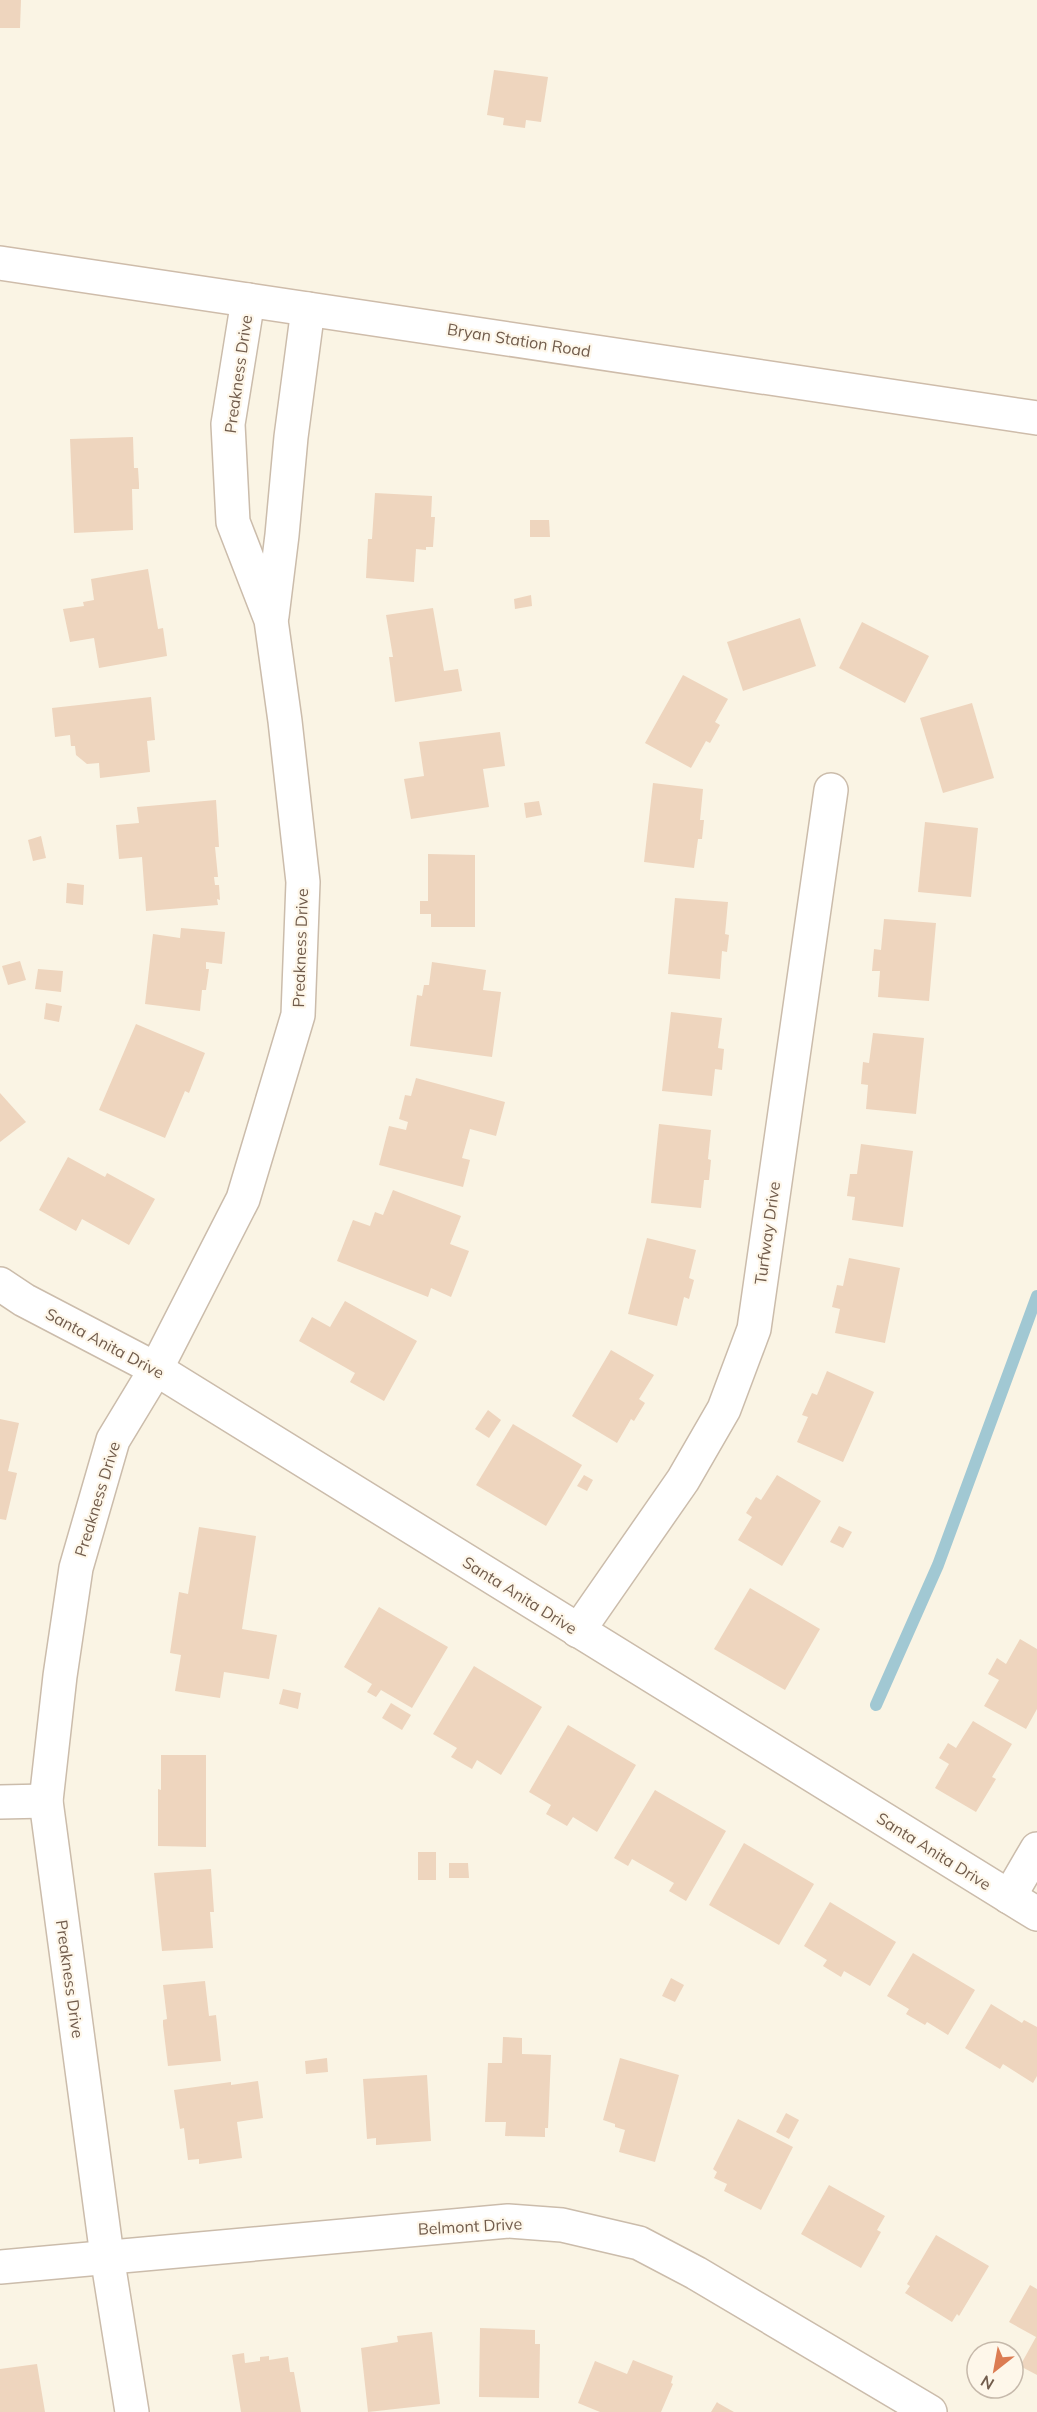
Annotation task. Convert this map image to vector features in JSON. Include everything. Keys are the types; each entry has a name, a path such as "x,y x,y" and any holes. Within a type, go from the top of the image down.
{"street":[{"name":"Bryan Station Road","path":"0,263 1037,418"},
{"name":"Preakness Drive","path":"132,2412 107,2256 46,1801 60,1676 76,1568 113,1440 156,1369 243,1199 298,1015 303,882 271,620 233,522 228,424 248,300"},
{"name":"Preakness Drive","path":"271,620 291,436 308,309"},
{"name":"Turfway Drive","path":"578,1631 683,1480 723,1409 754,1329 831,790"},
{"name":"Santa Anita Drive","path":"0,1284 24,1300 156,1369 1037,1914"},
{"path":"0,1802 46,1801"},
{"path":"1009,1897 1037,1849"},
{"name":"Belmont Drive","path":"0,2267 508,2221 562,2225 639,2243 696,2273 930,2412"}],"building":[{"path":"0,0 21,0 20,28 0,28"},
{"path":"494,70 548,77 541,122 526,120 525,128 503,125 504,118 487,115"},
{"path":"133,437 134,468 138,468 139,489 132,489 133,530 74,533 70,439"},
{"path":"375,493 432,496 431,517 435,517 433,547 426,547 426,550 416,549 414,582 366,578 368,539 372,539"},
{"path":"530,520 549,520 550,537 530,537"},
{"path":"148,569 158,629 163,628 167,656 99,668 94,638 70,642 63,609 84,606 83,602 94,600 91,579"},
{"path":"531,595 532,606 515,609 514,599"},
{"path":"433,608 444,671 458,669 462,691 395,702 389,657 393,657 386,615"},
{"path":"800,618 816,666 743,691 727,642"},
{"path":"862,622 929,656 905,703 839,668"},
{"path":"683,675 728,699 715,722 720,725 710,743 706,741 691,768 645,743"},
{"path":"151,697 155,740 147,741 150,772 100,778 99,763 87,764 76,755 75,746 71,746 70,735 55,737 52,708"},
{"path":"972,703 994,778 943,793 920,718"},
{"path":"500,732 505,766 483,769 489,807 411,819 404,779 424,776 419,742"},
{"path":"653,783 703,789 700,820 704,820 702,839 698,839 694,868 644,862"},
{"path":"216,800 219,847 215,847 218,877 214,877 215,885 219,885 218,905 146,911 142,857 119,859 116,825 139,823 137,807"},
{"path":"539,801 542,815 526,818 524,803"},
{"path":"925,822 978,828 971,897 918,892"},
{"path":"41,836 46,858 33,861 28,840"},
{"path":"428,854 475,855 475,927 431,927 431,914 420,914 420,901 428,901"},
{"path":"67,883 84,885 83,905 66,903"},
{"path":"675,898 728,902 725,934 729,935 727,952 722,951 720,979 668,974"},
{"path":"884,919 936,923 929,1001 878,997 880,971 872,971 874,949 881,950"},
{"path":"181,928 225,932 222,964 206,962 206,969 209,969 206,990 202,990 200,1011 145,1004 153,934 180,938"},
{"path":"20,961 26,980 8,985 2,966"},
{"path":"432,962 486,970 483,990 501,992 492,1057 410,1046 417,995 422,996 424,985 429,985"},
{"path":"38,969 63,971 61,992 35,989"},
{"path":"46,1003 62,1006 59,1022 44,1019"},
{"path":"671,1012 722,1018 718,1048 724,1049 722,1070 715,1069 712,1096 662,1091"},
{"path":"136,1024 205,1053 189,1093 185,1091 165,1138 99,1110"},
{"path":"873,1033 924,1038 916,1114 866,1109 868,1085 861,1084 863,1062 869,1063"},
{"path":"416,1078 505,1102 496,1136 470,1129 462,1158 470,1160 463,1187 379,1165 389,1126 406,1130 408,1122 399,1119 405,1095 411,1096"},
{"path":"0,1093 26,1122 0,1142"},
{"path":"659,1124 711,1130 708,1159 711,1160 709,1180 704,1180 701,1208 651,1203"},
{"path":"861,1144 913,1151 903,1227 852,1220 855,1197 847,1196 850,1174 857,1174"},
{"path":"68,1157 105,1177 107,1173 155,1199 129,1245 82,1219 76,1231 39,1210"},
{"path":"393,1190 461,1216 450,1244 469,1251 451,1297 431,1288 428,1297 337,1261 353,1220 370,1226 375,1212 383,1215"},
{"path":"647,1238 696,1250 689,1278 694,1280 689,1299 684,1297 677,1326 628,1314"},
{"path":"849,1258 900,1268 885,1343 835,1333 840,1309 832,1307 837,1285 843,1286"},
{"path":"345,1301 417,1341 384,1401 350,1382 355,1373 299,1341 312,1317 330,1327"},
{"path":"611,1350 654,1375 639,1399 645,1403 634,1421 631,1419 617,1443 572,1416"},
{"path":"827,1371 874,1392 843,1462 797,1442 808,1417 802,1415 812,1393 817,1395"},
{"path":"488,1410 501,1420 489,1438 475,1429"},
{"path":"0,1419 19,1423 8,1471 17,1473 6,1520 0,1519"},
{"path":"513,1424 582,1465 546,1526 476,1485"},
{"path":"584,1475 593,1480 587,1491 577,1486"},
{"path":"777,1475 821,1501 782,1566 738,1540 752,1517 746,1513 756,1497 761,1500"},
{"path":"839,1526 852,1532 843,1548 830,1542"},
{"path":"199,1527 256,1536 242,1629 277,1635 269,1679 224,1672 220,1698 175,1691 181,1655 170,1653 179,1592 188,1594"},
{"path":"750,1588 820,1629 785,1690 714,1649"},
{"path":"379,1607 448,1647 412,1708 381,1690 376,1697 367,1692 372,1684 344,1667"},
{"path":"1020,1639 1037,1649 1037,1709 1026,1729 984,1706 999,1680 988,1674 997,1658 1006,1664"},
{"path":"474,1666 542,1707 501,1775 477,1760 472,1769 451,1757 457,1748 433,1734"},
{"path":"283,1689 301,1693 298,1709 279,1704"},
{"path":"391,1703 411,1715 402,1730 382,1718"},
{"path":"973,1721 1012,1744 992,1777 996,1779 976,1812 935,1788 949,1764 939,1758 948,1743 956,1748"},
{"path":"568,1725 636,1765 597,1832 573,1817 567,1826 546,1814 551,1805 529,1792"},
{"path":"161,1755 206,1755 206,1847 158,1846 158,1789 161,1790"},
{"path":"655,1790 726,1831 686,1901 669,1891 674,1883 632,1859 628,1866 614,1858"},
{"path":"744,1843 814,1884 779,1945 709,1905"},
{"path":"418,1852 436,1852 436,1880 418,1880"},
{"path":"449,1863 468,1863 469,1878 449,1878"},
{"path":"211,1869 214,1912 210,1912 213,1948 162,1951 154,1873"},
{"path":"830,1902 896,1942 870,1986 844,1971 841,1977 823,1966 827,1960 804,1946"},
{"path":"913,1953 975,1990 948,2035 927,2022 925,2025 906,2014 909,2009 887,1996"},
{"path":"671,1978 684,1985 675,2002 662,1996"},
{"path":"205,1981 209,2016 216,2015 221,2061 168,2066 163,2025 163,2020 167,2019 163,1985"},
{"path":"991,2004 1022,2023 1024,2020 1037,2027 1037,2076 1033,2083 1003,2064 1000,2069 965,2048"},
{"path":"503,2037 522,2038 522,2054 551,2055 548,2128 545,2128 545,2137 505,2136 506,2122 485,2122 488,2063 502,2063"},
{"path":"327,2058 328,2072 306,2074 305,2061"},
{"path":"620,2058 679,2075 655,2162 619,2152 625,2130 603,2120"},
{"path":"427,2075 431,2141 376,2145 376,2138 367,2139 363,2079"},
{"path":"258,2081 263,2118 237,2122 242,2158 199,2164 199,2159 188,2160 184,2128 180,2129 174,2090 231,2082 231,2085"},
{"path":"786,2113 799,2120 789,2139 776,2132"},
{"path":"738,2119 793,2147 761,2210 724,2191 727,2184 714,2178 717,2172 713,2169"},
{"path":"829,2185 885,2216 877,2230 881,2232 861,2268 801,2234"},
{"path":"936,2235 989,2266 959,2316 957,2314 952,2322 905,2293 910,2286 907,2284"},
{"path":"1030,2285 1037,2289 1037,2375 1025,2369 1025,2357 1036,2337 1009,2322"},
{"path":"480,2328 535,2330 535,2344 540,2344 539,2398 479,2397"},
{"path":"432,2332 440,2404 368,2412 361,2348 398,2342 397,2336"},
{"path":"244,2353 245,2363 260,2361 260,2357 269,2356 269,2360 288,2357 290,2372 294,2372 301,2412 241,2412 232,2355"},
{"path":"633,2360 673,2376 671,2383 673,2384 661,2412 600,2412 578,2403 595,2361 627,2374"},
{"path":"37,2364 45,2412 0,2412 0,2369"},
{"path":"718,2403 734,2412 711,2412"}],"waterway":[{"path":"876,1705 938,1565 1037,1296"}]}
